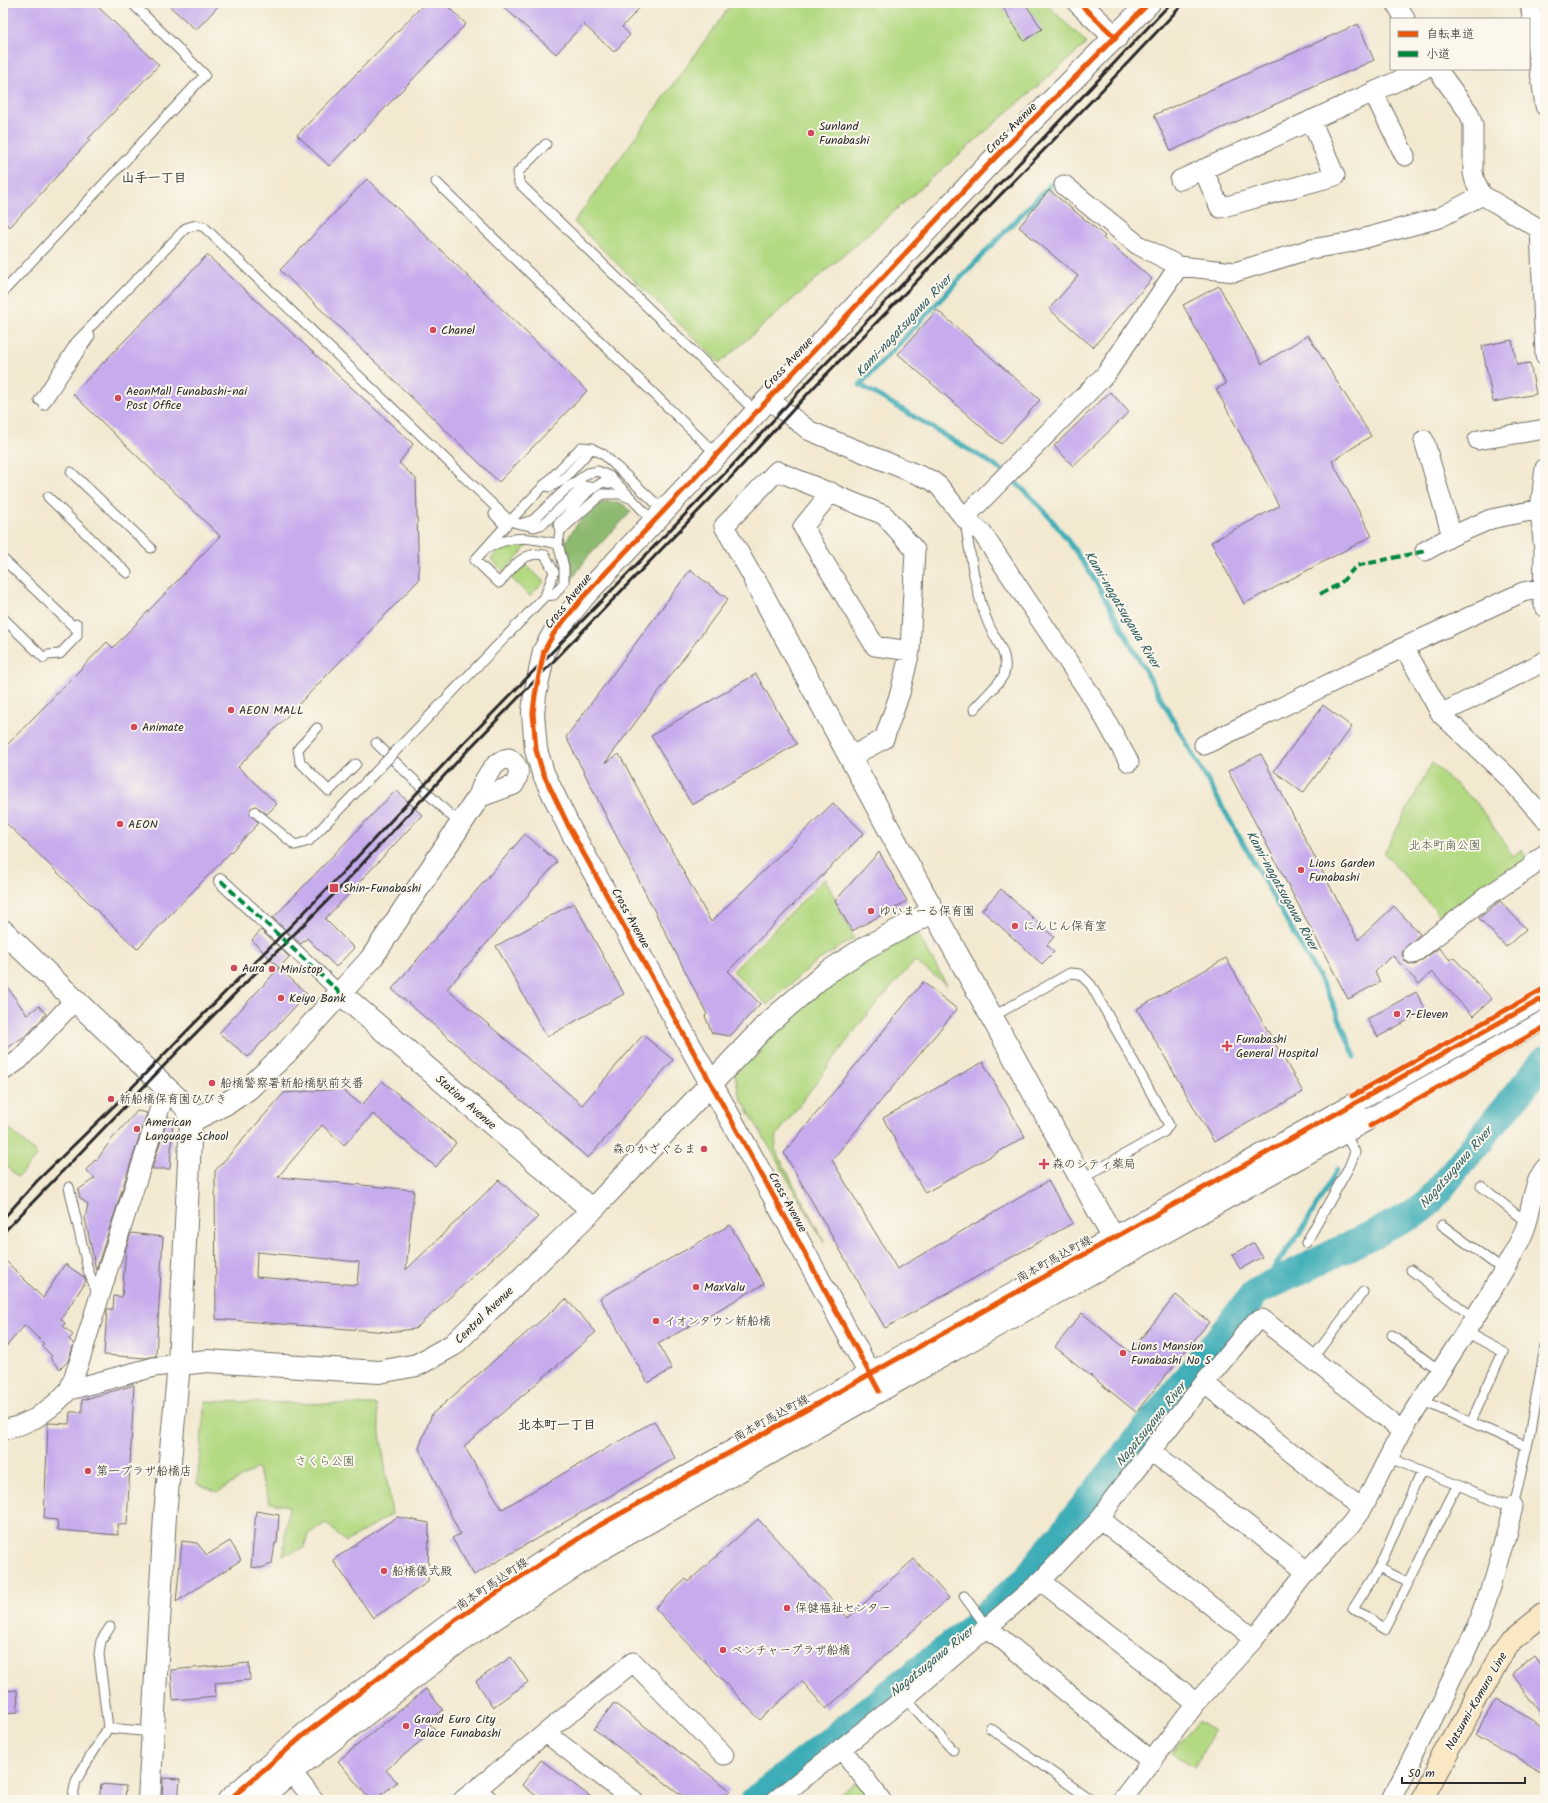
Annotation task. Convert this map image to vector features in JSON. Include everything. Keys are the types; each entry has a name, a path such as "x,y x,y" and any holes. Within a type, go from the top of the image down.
{"main road":[{"name":"Natsumi-Komuro Line","path":"1421,1800 1498,1659 1511,1641 1545,1614"}],"street":[{"path":"1079,3 1116,38"},
{"name":"Cross Avenue","path":"875,1382 570,829 543,773 536,750 532,713 535,695 544,650 554,632 588,591 989,164 1116,38 1149,3"},
{"path":"1396,3 1404,18"},
{"path":"1530,3 1531,30 1545,106"},
{"path":"1180,180 1422,70"},
{"path":"1438,70 1469,113 1473,125 1473,173 1475,182 1482,195 1542,230 1545,355"},
{"path":"1373,92 1405,156"},
{"path":"1203,169 1220,208 1335,176 1311,120"},
{"path":"1064,185 1138,245 1179,266 1235,272 1311,250 1347,243 1438,218 1482,195"},
{"path":"964,518 1106,374 1179,266"},
{"path":"762,406 810,432 930,480 939,486 964,518 982,533 987,540 1098,706 1129,762"},
{"path":"1478,440 1545,429"},
{"path":"1424,440 1452,536"},
{"path":"1545,468 1544,490 1540,509 1544,552 1543,602 1545,606"},
{"path":"850,756 884,739 900,693 910,651 915,550 884,515 777,471 724,526 1113,1237"},
{"path":"831,492 803,527 876,646 910,651"},
{"path":"1425,551 1452,536 1491,519 1540,509"},
{"path":"1204,745 1404,647 1523,592 1543,588"},
{"path":"1404,647 1441,714 1508,777 1545,819"},
{"path":"1441,714 1545,661"},
{"path":"191,1121 229,1102 248,1089 286,1053 371,959 478,798"},
{"path":"1413,954 1486,897 1530,868 1535,861 1545,854"},
{"path":"220,881 340,993"},
{"name":"Central Avenue","path":"179,1364 207,1361 379,1372 418,1365 453,1345 592,1210 767,1024 825,974 864,949 934,911"},
{"path":"3,931 188,1110 191,1121 179,1364 165,1515 149,1800"},
{"name":"Station Avenue","path":"340,993 592,1210"},
{"path":"1361,1111 1545,997"},
{"path":"3,1071 19,1060 75,1000"},
{"path":"1361,1111 1545,1020"},
{"path":"3,1430 18,1426 36,1418 55,1404 69,1390 80,1360 166,1089"},
{"name":"南本町馬込町線","path":"229,1800 285,1764 593,1529 875,1382 1361,1111"},
{"name":"南本町馬込町線","path":"460,1629 603,1548 1113,1237 1339,1124"},
{"path":"1122,1800 1196,1703 1254,1639 1307,1571 1350,1525 1362,1509 1387,1457 1402,1431 1470,1325 1503,1270 1524,1230 1538,1180 1545,1168"},
{"path":"776,1800 904,1698 1041,1581 1100,1519 1112,1499 1204,1383 1256,1322 1262,1319 1402,1431"},
{"path":"69,1390 154,1367 179,1364"},
{"path":"1204,1383 1362,1509"},
{"path":"1151,1451 1307,1571"},
{"path":"1391,1800 1438,1709 1478,1622 1500,1555 1512,1507"},
{"path":"1100,1519 1254,1639"},
{"path":"593,1529 603,1548"},
{"path":"1041,1581 1196,1703"},
{"path":"988,1627 1152,1762"},
{"path":"476,1797 546,1733 633,1662 724,1755"},
{"path":"546,1733 633,1800"},
{"path":"840,1748 881,1800"},
{"path":"285,1764 314,1800"},
{"name":"南本町馬込町線","path":"258,1800 285,1764"}],"lane":[{"path":"3,292 205,75 132,3"},
{"path":"546,144 518,172 519,183 762,406"},
{"path":"436,182 717,454"},
{"path":"42,403 76,342 186,228 196,226 204,227 508,523 534,527 543,524 584,486 594,488"},
{"path":"255,812 295,845 309,841 545,596 554,572 545,555 527,555 515,565 499,583 475,560 508,523 581,447 592,448 603,454 658,515"},
{"path":"520,524 533,520 566,489 588,473 598,471 611,477 633,500"},
{"path":"71,472 151,548"},
{"path":"545,596 554,595 564,582 564,566 558,544 560,531 558,524 594,488 603,482 619,485"},
{"path":"560,531 602,494 620,494 658,515"},
{"path":"48,497 127,573"},
{"path":"964,518 970,554 980,597 988,623 1006,661 1004,676 974,709"},
{"path":"484,551 503,540 514,538 538,540 558,544"},
{"path":"3,559 75,626 77,636 60,654 46,656 3,618"},
{"path":"317,728 298,748 300,762 329,791 356,764"},
{"path":"376,743 450,815 462,822"},
{"path":"992,1017 1070,973 1080,974 1091,985 1169,1125 1164,1132 1081,1179"},
{"path":"1306,1243 1349,1167 1355,1152 1339,1124"},
{"path":"1481,1186 1526,1222"},
{"path":"69,1187 88,1270 99,1298"},
{"path":"1442,1225 1503,1270"},
{"path":"1411,1270 1470,1325 1503,1352 1471,1422"},
{"path":"1312,1359 1363,1292"},
{"path":"1392,1335 1440,1371"},
{"path":"1387,1457 1421,1472 1512,1507 1527,1447 1545,1347"},
{"path":"1421,1400 1527,1447"},
{"path":"1421,1472 1379,1568 1353,1609 1385,1629 1457,1486"},
{"path":"1379,1568 1409,1582"},
{"path":"964,1596 988,1627"},
{"path":"72,1800 76,1781 108,1728 99,1654 102,1641 110,1627"},
{"path":"904,1698 953,1750"},
{"path":"108,1728 153,1732"},
{"path":"990,1728 1091,1800"}],"green space":[{"name":"Sunland Funabashi","path":"732,3 1045,3 1087,43 720,363 574,222"},
{"path":"607,501 623,504 631,512 586,559 571,581 572,569 565,544 572,531 582,518 594,508"},
{"path":"526,544 527,546 504,572 491,559 504,545"},
{"path":"525,564 544,582 530,596 511,578"},
{"name":"北本町南公園","path":"1432,763 1477,803 1513,856 1522,850 1528,863 1444,920 1384,853"},
{"path":"825,878 854,938 813,964 767,1005 733,971"},
{"path":"914,928 947,985 915,961 868,1013 777,1135 775,1149 824,1242 739,1095 734,1069 825,983"},
{"path":"3,1123 38,1155 18,1177 3,1163"},
{"name":"さくら公園","path":"205,1401 376,1405 392,1514 346,1542 326,1523 308,1534 304,1548 283,1555 289,1506 270,1503 257,1468 218,1492 197,1484"},
{"path":"1199,1721 1214,1731 1195,1767 1171,1753"},
{"path":"857,1782 880,1800 834,1800 837,1795"}],"building":[{"path":"3,3 94,3 159,65 88,139 90,140 10,227 3,220"},
{"path":"166,3 221,3 196,30"},
{"path":"425,3 444,3 466,24 329,166 297,135"},
{"path":"499,3 644,3 622,27 630,35 614,52 583,24 556,54"},
{"path":"1000,3 1025,3 1042,29 1024,41"},
{"path":"1358,24 1374,60 1171,151 1154,115"},
{"name":"Chanel","path":"367,179 587,391 499,482 280,270"},
{"path":"1049,190 1105,236 1103,238 1152,279 1093,347 1049,309 1078,276 1019,227"},
{"path":"207,255 413,444 399,463 416,479 419,580 238,767 277,804 267,814 256,806 251,808 250,814 259,823 137,949 3,820 3,749 107,642 113,648 220,536 73,394"},
{"path":"1219,286 1262,364 1308,335 1371,436 1332,461 1372,536 1244,604 1211,542 1279,506 1216,389 1226,384 1183,305"},
{"path":"937,310 1040,400 1001,444 898,354"},
{"path":"1512,340 1517,365 1530,363 1536,394 1493,402 1482,346"},
{"path":"1110,392 1129,412 1073,466 1054,446"},
{"path":"690,570 728,599 605,763 619,754 711,922 833,803 864,833 728,971 760,1004 730,1036 712,1033 705,1016 707,1014 566,737"},
{"path":"756,674 797,744 692,805 651,736"},
{"path":"1323,705 1352,727 1303,793 1274,771"},
{"name":"Lions Garden Funabashi","path":"1261,754 1358,940 1394,906 1420,934 1403,950 1402,955 1405,961 1409,964 1415,965 1439,948 1450,960 1453,957 1492,999 1473,1016 1432,972 1419,984 1392,955 1375,972 1380,982 1348,999 1228,771"},
{"name":"Shin-Funabashi","path":"396,790 422,815 325,919 354,948 336,967 307,938 301,944 273,918"},
{"path":"525,834 557,862 447,989 582,1105 643,1035 673,1060 588,1158 392,989"},
{"path":"879,852 907,901 852,931 835,901"},
{"path":"1001,889 1054,937 1047,945 1054,952 1042,964 982,910"},
{"path":"1500,901 1526,929 1506,947 1479,918"},
{"path":"574,903 624,994 547,1037 496,946"},
{"path":"261,930 289,957 279,968 252,940"},
{"path":"1226,958 1303,1092 1214,1142 1137,1009"},
{"path":"279,968 307,994 248,1057 219,1033"},
{"path":"3,981 27,1015 39,1006 46,1014 28,1034 3,1051"},
{"path":"923,982 957,1009 832,1160 897,1269 1048,1181 1073,1223 885,1328 784,1153"},
{"name":"7-Eleven","path":"1416,992 1426,1010 1378,1037 1367,1019"},
{"path":"983,1062 1025,1137 925,1193 883,1118"},
{"path":"382,1081 456,1143 436,1167 373,1114 344,1145 322,1125 278,1177 414,1190 406,1270 499,1180 538,1217 415,1329 388,1332 216,1319 215,1171 284,1093 341,1089 362,1105","holes":["257,1252 359,1262 357,1285 256,1277"]},
{"path":"137,1111 147,1113 96,1270 85,1218 88,1204 80,1198 78,1190 95,1178 86,1170 95,1160 96,1161 111,1140"},
{"path":"168,1117 173,1118 170,1169 152,1169"},
{"name":"イオンタウン新船橋","path":"730,1225 764,1284 658,1344 672,1369 648,1383 600,1298"},
{"path":"131,1233 163,1237 156,1356 146,1358 104,1355 107,1309 113,1309 114,1296 122,1297 126,1248"},
{"path":"1254,1243 1262,1257 1240,1269 1232,1255"},
{"path":"3,1258 43,1298 65,1264 84,1277 86,1281 61,1319 65,1323 63,1326 73,1335 69,1339 74,1344 68,1361 60,1369 50,1358 52,1356 42,1346 44,1344 25,1325 3,1350"},
{"name":"Lions Mansion Funabashi No 5","path":"1176,1295 1209,1322 1136,1412 1055,1347 1082,1313 1130,1352"},
{"path":"566,1299 596,1332 464,1446 502,1509 654,1421 675,1458 474,1575 452,1538 460,1534 419,1448 432,1414"},
{"name":"第一プラザ船橋店","path":"134,1385 127,1525 117,1524 118,1535 58,1530 57,1520 44,1519 48,1423 69,1424 70,1412 82,1412 82,1400"},
{"path":"256,1511 279,1515 277,1543 275,1543 272,1564 261,1568 251,1567"},
{"name":"船橋儀式殿","path":"397,1517 429,1523 428,1582 373,1618 333,1560"},
{"name":"保健福祉センター","path":"758,1519 848,1618 914,1559 949,1598 826,1709 802,1681 760,1720 655,1608 686,1579 688,1582"},
{"path":"182,1541 197,1543 207,1555 230,1541 241,1560 176,1602"},
{"path":"511,1657 528,1682 493,1707 476,1681"},
{"path":"1535,1657 1545,1671 1545,1718 1512,1674"},
{"path":"249,1663 250,1680 215,1683 216,1696 173,1700 171,1670"},
{"path":"426,1689 443,1710 428,1722 435,1729 386,1770 397,1782 375,1800 370,1800 338,1761"},
{"path":"17,1690 18,1712 3,1713 3,1691"},
{"path":"1497,1699 1545,1728 1545,1774 1477,1733"},
{"path":"614,1703 730,1790 722,1800 688,1800 594,1729"},
{"path":"541,1760 595,1800 542,1800 522,1785"},
{"path":"163,1778 180,1779 178,1800 162,1800"},
{"path":"101,1784 126,1786 125,1800 99,1800"}],"waterway":[{"name":"Kami-nagatsugawa River","path":"1051,184 860,385 998,468 1020,486 1039,506 1058,527 1075,550 1119,622 1331,999 1355,1057"},
{"name":"Nagatsugawa River","path":"755,1800 965,1634 1026,1579 1256,1292 1414,1214 1428,1203 1545,1060"},
{"name":"Kami-nagatsugawa River","path":"1256,1292 1304,1227 1337,1170"}],"railway":[{"path":"3,1219 37,1181 115,1105 331,885 459,748 731,467 806,384 1031,151 1171,3"},
{"path":"3,1233 183,1046 337,891 468,750 735,473 814,387 1103,89 1184,3"}],"marked path":[{"path":"1320,594 1340,584 1356,566 1425,551"},
{"path":"221,881 340,993"}],"cycle path":[{"path":"1079,3 1116,38"},
{"path":"879,1391 795,1235 570,829 543,773 536,750 533,713 535,695 544,651 554,633 584,596 989,164 1149,3"},
{"path":"1352,1096 1545,988"},
{"path":"229,1800 305,1734 454,1621 593,1529 1545,997"},
{"path":"1370,1126 1545,1027"}],"place":[{"name":"Sunland Funabashi","path":"811,133"},
{"name":"Chanel","path":"433,330"},
{"name":"AeonMall Funabashi-nai Post Office","path":"118,398"},
{"name":"AEON MALL","path":"231,710"},
{"name":"Animate","path":"134,727"},
{"name":"AEON","path":"120,824"},
{"name":"Lions Garden Funabashi","path":"1301,870"},
{"name":"Shin-Funabashi","path":"334,888"},
{"name":"ゆいまーる保育園","path":"871,911"},
{"name":"にんじん保育室","path":"1015,926"},
{"name":"Aura","path":"234,968"},
{"name":"Ministop","path":"272,969"},
{"name":"Keiyo Bank","path":"281,998"},
{"name":"7-Eleven","path":"1397,1014"},
{"name":"Funabashi General Hospital","path":"1227,1046"},
{"name":"船橋警察署新船橋駅前交番","path":"212,1083"},
{"name":"新船橋保育園ひびき","path":"111,1099"},
{"name":"American Language School","path":"137,1129"},
{"name":"森のかざぐるま","path":"704,1149"},
{"name":"森のシティ薬局","path":"1044,1164"},
{"name":"MaxValu","path":"696,1287"},
{"name":"イオンタウン新船橋","path":"656,1321"},
{"name":"Lions Mansion Funabashi No 5","path":"1123,1353"},
{"name":"第一プラザ船橋店","path":"88,1471"},
{"name":"船橋儀式殿","path":"384,1571"},
{"name":"保健福祉センター","path":"787,1608"},
{"name":"ベンチャープラザ船橋","path":"723,1650"},
{"name":"Grand Euro City Palace Funabashi","path":"406,1726"}],"district":[{"name":"山手一丁目","path":"154,177"},
{"name":"北本町一丁目","path":"557,1424"}]}
